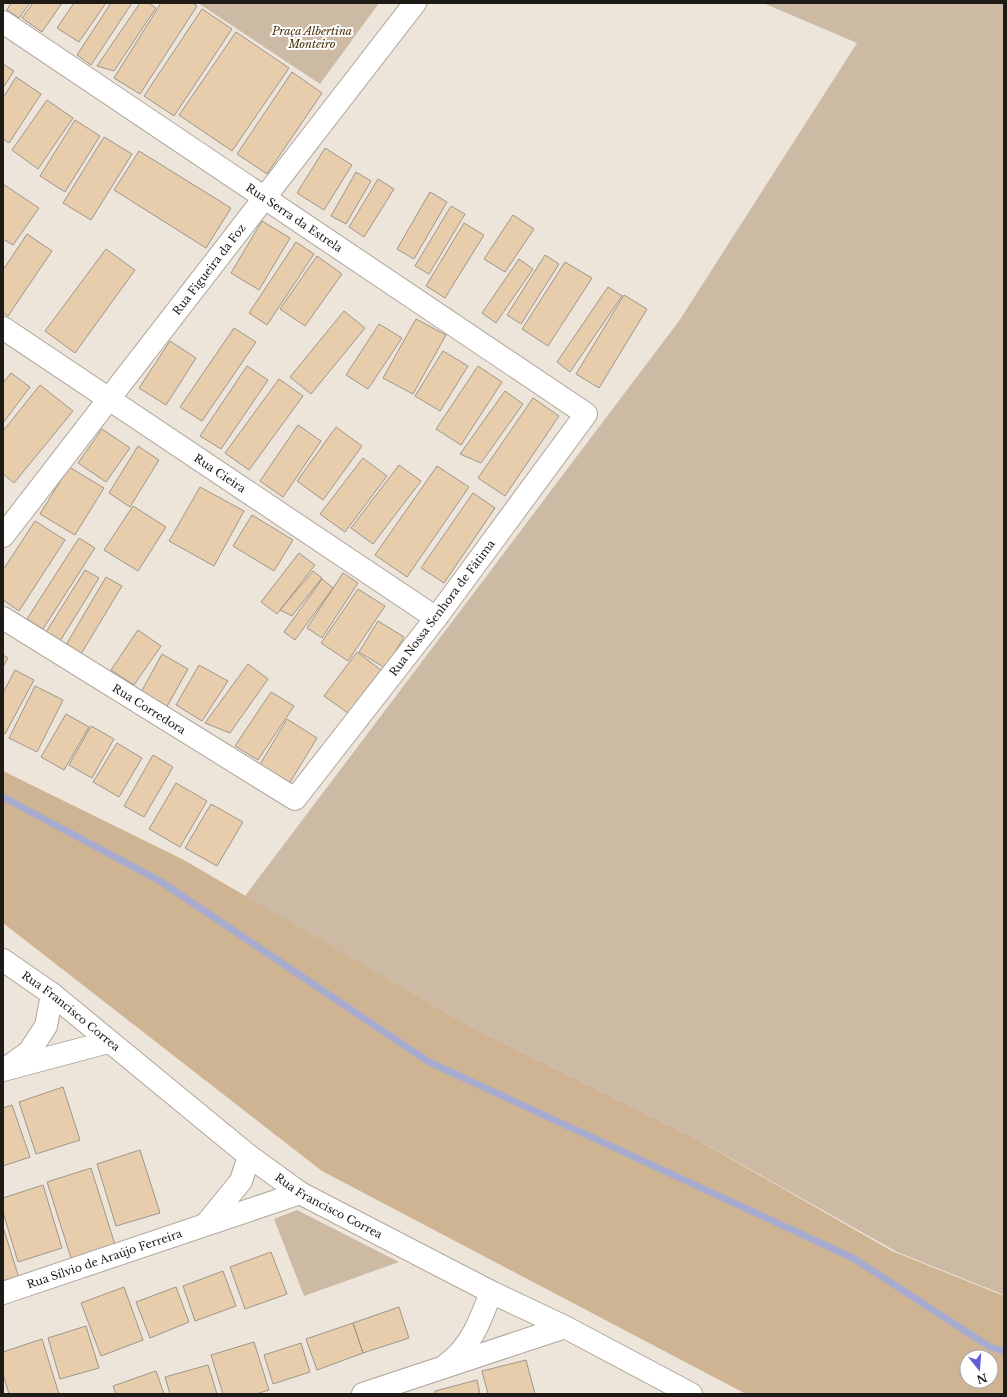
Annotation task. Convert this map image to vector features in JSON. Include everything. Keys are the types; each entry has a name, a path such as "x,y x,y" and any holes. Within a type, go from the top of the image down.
{"street":[{"name":"Rua Figueira da Foz","path":"3,536 415,3"},
{"name":"Rua Serra da Estrela","path":"3,22 586,414"},
{"name":"Rua Cieira","path":"3,328 436,618"},
{"name":"Rua Nossa Senhora de Fátima","path":"295,799 436,618 586,414"},
{"name":"Rua Corredora","path":"3,618 295,799"},
{"name":"Rua Francisco Correa","path":"3,960 52,994 108,1042 249,1156 300,1193 491,1292 565,1326 691,1394"},
{"path":"3,1070 29,1052 46,1026 52,994"},
{"path":"3,1070 108,1042"},
{"path":"205,1225 241,1181 249,1156"},
{"name":"Rua Sílvio de Araújo Ferreira","path":"3,1293 300,1193"},
{"path":"441,1368 457,1357 478,1328 491,1292"},
{"path":"363,1394 565,1326"}],"green space":[{"name":"Praça Albertina Monteiro","path":"198,3 379,3 320,84"},
{"path":"763,3 1004,3 1004,1295 897,1252 691,1136 471,1027 245,896 679,321 857,43"},
{"path":"297,1210 399,1262 304,1296 274,1219"}],"shaded area":[{"path":"3,771 182,859 471,1027 691,1136 892,1251 1004,1296 1004,1394 746,1394 322,1171 3,923"}],"building":[{"path":"11,3 30,3 19,18 7,10"},
{"path":"33,3 62,3 42,32 22,18"},
{"path":"74,3 106,3 79,42 57,28"},
{"path":"111,3 132,3 91,65 77,55"},
{"path":"140,3 148,3 156,8 114,71 97,66"},
{"path":"161,3 192,3 197,6 140,94 114,78"},
{"path":"202,9 232,29 174,116 144,96"},
{"path":"236,32 289,68 232,151 179,115"},
{"path":"3,64 14,71 3,88"},
{"path":"292,72 322,93 267,174 237,154"},
{"path":"16,77 41,94 9,143 3,139 3,98"},
{"path":"47,100 73,118 38,169 12,150"},
{"path":"75,120 100,136 65,192 40,176"},
{"path":"104,137 132,154 91,220 63,203"},
{"path":"325,148 352,165 324,210 297,193"},
{"path":"139,151 231,208 206,248 114,190"},
{"path":"356,172 371,181 346,224 331,216"},
{"path":"378,179 394,189 364,237 349,227"},
{"path":"3,184 39,208 13,245 3,239"},
{"path":"430,192 447,202 414,259 397,249"},
{"path":"451,206 465,214 429,274 415,266"},
{"path":"513,215 534,229 505,272 484,259"},
{"path":"262,221 290,238 259,290 231,273"},
{"path":"464,223 484,235 445,298 426,286"},
{"path":"27,234 52,251 8,316 3,313 3,270"},
{"path":"296,242 314,254 267,325 249,313"},
{"path":"106,249 135,270 75,353 45,331"},
{"path":"545,255 559,264 521,324 507,315"},
{"path":"317,256 342,274 305,326 280,309"},
{"path":"519,259 533,269 496,323 482,313"},
{"path":"565,262 592,278 548,346 522,329"},
{"path":"608,287 622,296 570,372 557,362"},
{"path":"624,295 647,309 599,388 576,374"},
{"path":"344,311 365,328 311,394 290,377"},
{"path":"416,319 446,335 413,394 383,378"},
{"path":"379,324 402,338 368,389 346,375"},
{"path":"234,328 256,342 202,421 180,407"},
{"path":"170,341 196,358 166,405 139,388"},
{"path":"443,351 468,366 440,411 415,396"},
{"path":"247,366 268,380 221,449 200,436"},
{"path":"478,366 502,382 461,445 436,429"},
{"path":"11,373 30,387 3,423 3,383"},
{"path":"279,379 303,396 249,470 225,453"},
{"path":"40,385 73,411 14,483 3,474 3,431"},
{"path":"505,391 523,404 481,463 460,454"},
{"path":"533,398 559,416 505,496 478,478"},
{"path":"298,425 321,441 283,497 260,481"},
{"path":"336,427 362,446 323,500 297,481"},
{"path":"102,429 130,448 106,482 78,463"},
{"path":"138,446 159,460 130,507 109,493"},
{"path":"363,458 387,476 345,532 320,514"},
{"path":"399,465 421,481 373,544 351,528"},
{"path":"437,466 469,487 407,577 375,555"},
{"path":"69,467 104,488 75,535 40,514"},
{"path":"200,487 244,511 214,566 169,541"},
{"path":"473,493 495,508 444,583 421,568"},
{"path":"133,506 166,527 138,571 104,550"},
{"path":"252,515 293,540 274,571 233,546"},
{"path":"35,521 65,540 19,611 3,600 3,570"},
{"path":"79,538 95,548 43,629 27,619"},
{"path":"299,553 315,565 277,614 261,602"},
{"path":"85,570 99,578 57,646 43,637"},
{"path":"313,571 322,578 292,616 280,610"},
{"path":"343,573 358,583 322,638 307,628"},
{"path":"106,577 122,586 81,654 66,645"},
{"path":"322,579 333,588 295,640 284,632"},
{"path":"358,589 385,606 348,661 321,643"},
{"path":"378,621 404,637 385,668 359,652"},
{"path":"138,630 161,646 134,685 111,670"},
{"path":"357,652 381,670 348,713 324,696"},
{"path":"162,654 188,669 165,710 139,696"},
{"path":"3,655 8,658 3,667"},
{"path":"248,664 268,679 230,733 205,723"},
{"path":"199,665 228,681 202,721 176,705"},
{"path":"15,670 34,680 5,734 3,733 3,693"},
{"path":"35,686 63,700 37,752 9,738"},
{"path":"271,692 294,706 258,760 235,746"},
{"path":"66,714 89,727 64,770 41,757"},
{"path":"287,719 317,738 289,784 259,766"},
{"path":"91,726 114,739 92,778 69,765"},
{"path":"117,743 142,758 119,797 93,782"},
{"path":"153,755 173,767 144,817 124,806"},
{"path":"176,783 207,801 180,847 149,829"},
{"path":"211,804 243,822 217,866 185,848"},
{"path":"63,1087 80,1140 36,1154 19,1102"},
{"path":"12,1105 30,1157 3,1166 3,1108"},
{"path":"140,1150 160,1213 116,1226 97,1164"},
{"path":"91,1168 116,1248 72,1261 47,1182"},
{"path":"43,1185 62,1248 18,1262 3,1212 3,1198"},
{"path":"3,1227 19,1278 3,1284"},
{"path":"271,1252 287,1294 245,1309 230,1267"},
{"path":"223,1271 236,1306 195,1321 183,1286"},
{"path":"124,1287 143,1340 101,1356 81,1303"},
{"path":"176,1287 189,1322 150,1338 136,1302"},
{"path":"399,1307 409,1338 363,1353 353,1323"},
{"path":"353,1323 363,1353 317,1370 306,1339"},
{"path":"86,1326 99,1368 60,1379 48,1338"},
{"path":"42,1339 59,1394 9,1394 3,1374 3,1352"},
{"path":"254,1342 269,1390 256,1394 223,1394 211,1355"},
{"path":"301,1343 310,1372 273,1384 264,1355"},
{"path":"526,1360 535,1394 488,1394 482,1371"},
{"path":"208,1365 217,1394 170,1394 165,1377"},
{"path":"156,1371 164,1394 116,1394 113,1386"},
{"path":"477,1380 480,1394 435,1394 435,1391"}],"waterway":[{"path":"3,797 160,881 429,1062 853,1258 990,1347 1004,1351"}]}
